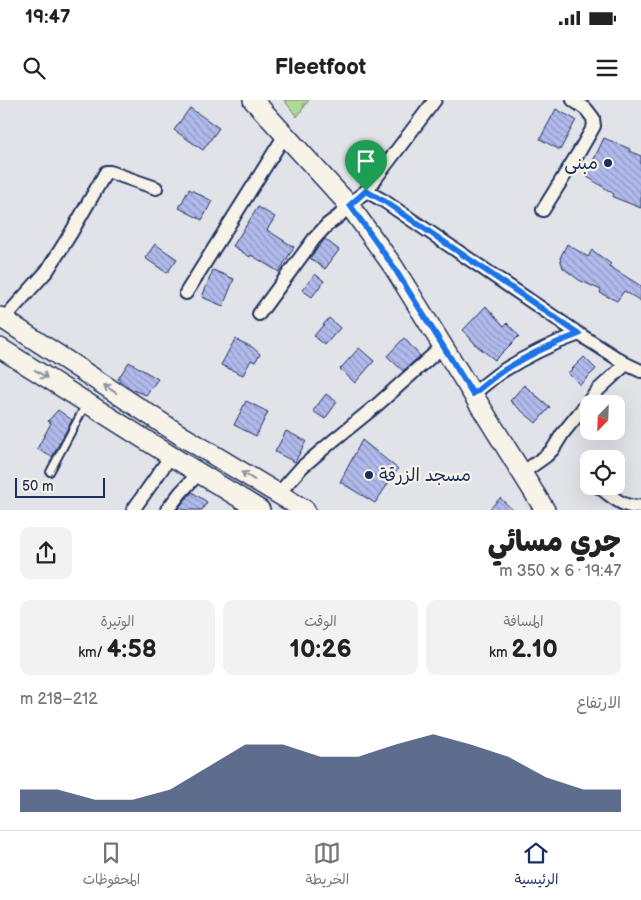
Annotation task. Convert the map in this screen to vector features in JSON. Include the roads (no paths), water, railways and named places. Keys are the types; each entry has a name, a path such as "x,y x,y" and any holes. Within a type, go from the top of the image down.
{"main road":[{"path":"253,100 350,205 393,266 546,510"},
{"path":"1,320 182,436 305,510"},
{"path":"0,348 260,510"}],"street":[{"path":"259,314 314,239 366,191 435,100"},
{"path":"543,210 580,152 594,126 593,118 586,109 573,100"},
{"path":"186,293 285,135"},
{"path":"1,320 47,271 71,234 106,172 156,188"},
{"path":"366,191 384,201 579,334 626,364 641,371"},
{"path":"473,394 500,373 532,353 579,334"},
{"path":"278,494 302,467 377,405 443,346"},
{"path":"522,473 553,449 563,433 598,390 626,364"},
{"path":"133,510 171,456"},
{"path":"167,510 199,473"},
{"path":"610,495 621,504 635,508 641,506"}],"lane":[{"path":"50,472 87,403"}],"place":[{"name":"مبنى","path":"608,163"},
{"name":"مسجد الزرقة","path":"369,475"}]}
